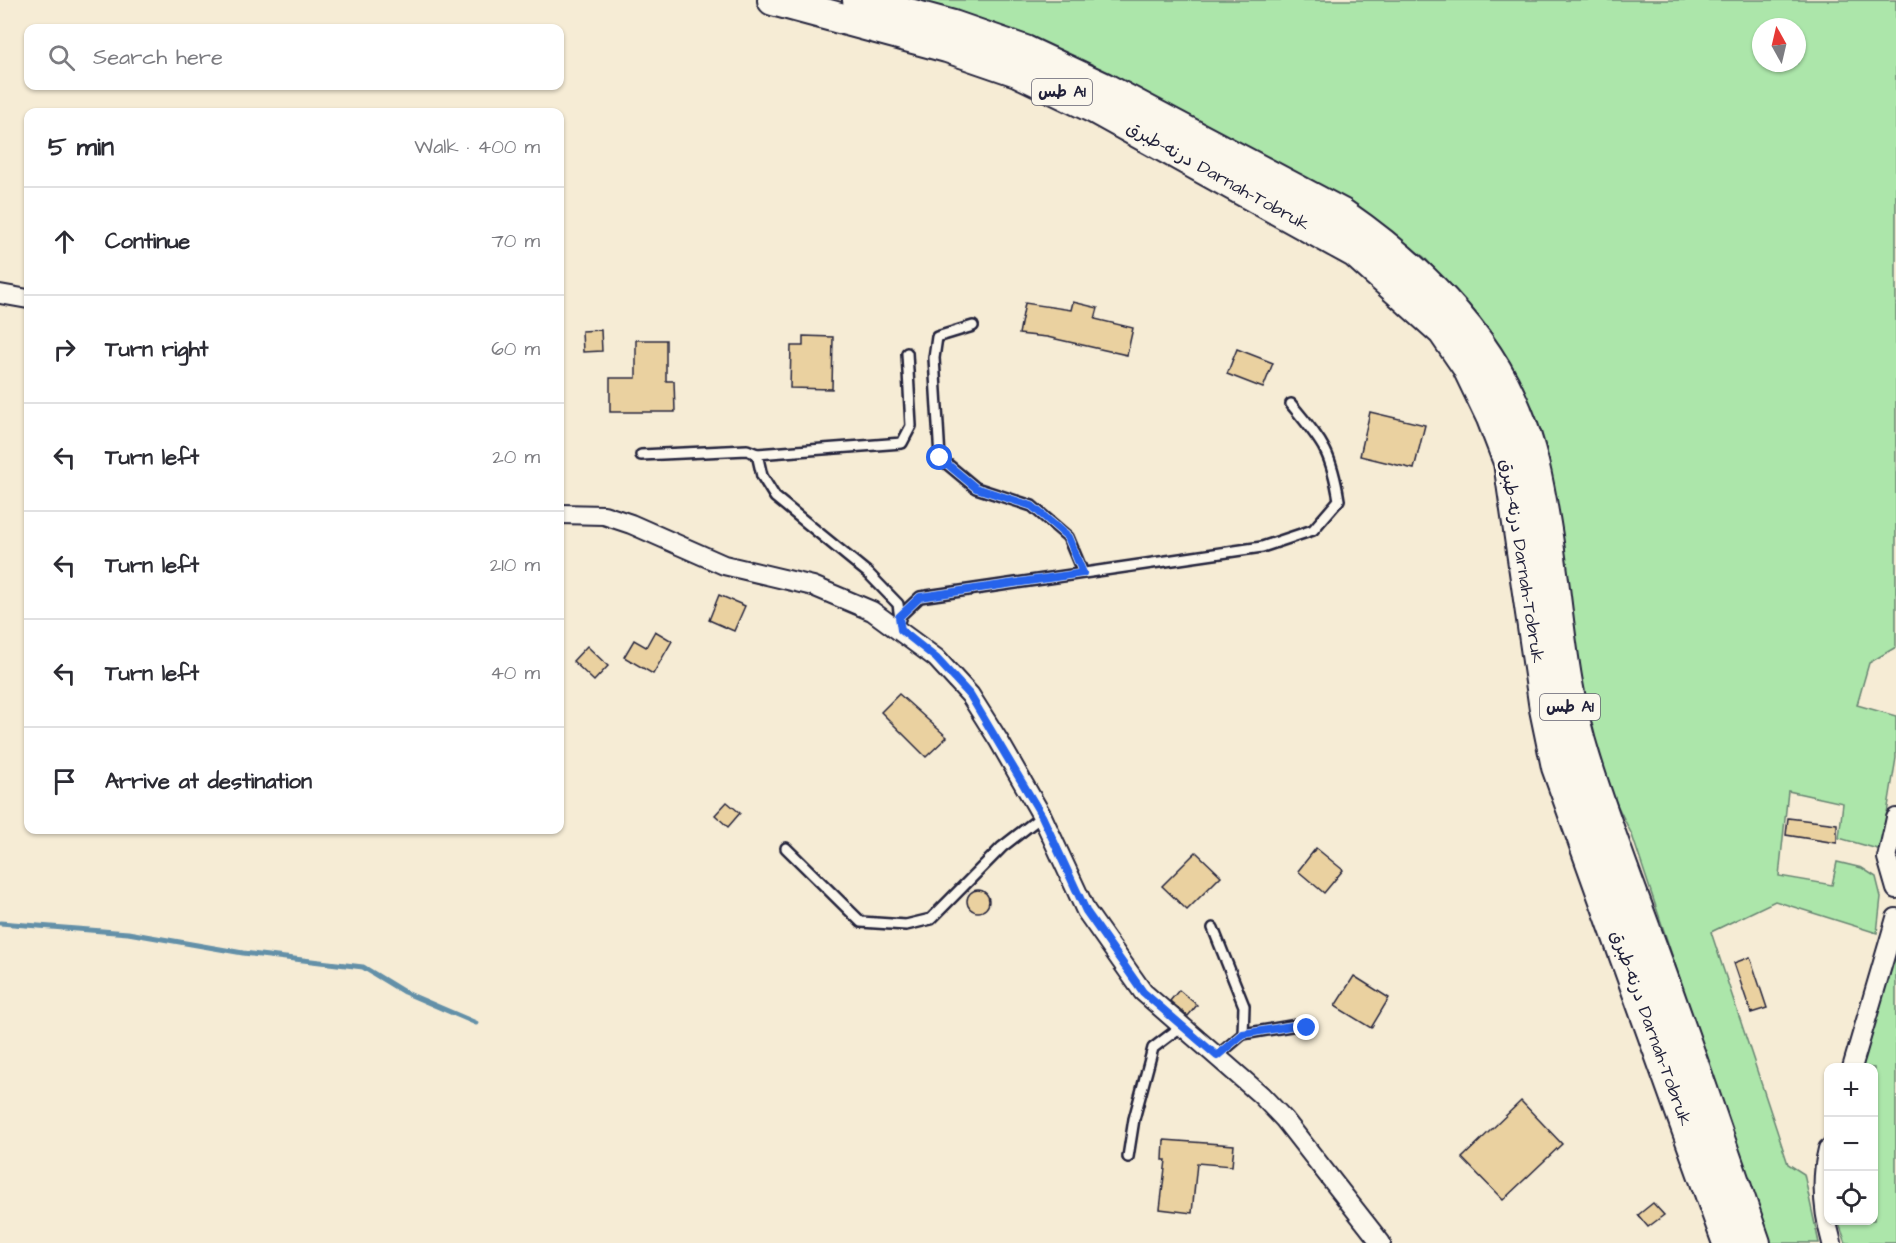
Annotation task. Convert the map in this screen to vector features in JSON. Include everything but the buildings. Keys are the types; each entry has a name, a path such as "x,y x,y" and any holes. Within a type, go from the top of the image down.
{"highway":[{"name":"درنه-طبرق Darnah-Tobruk","path":"774,0 946,47 1017,71 1094,108 1356,253 1443,331 1467,366 1492,418 1509,462 1545,709 1557,767 1728,1243"},
{"name":"درنه-طبرق Darnah-Tobruk","path":"858,0 953,26 1025,51 1104,88 1342,214 1371,234 1427,285 1461,321 1489,360 1517,411 1532,460 1544,518 1570,709 1604,815 1755,1243"}],"street":[{"path":"0,294 24,298"},
{"path":"564,514 604,515 631,524 724,565 813,586 900,623 970,695 1042,816 1086,911 1143,992 1261,1095 1284,1119 1381,1243"},
{"path":"1896,818 1887,858 1896,889"},
{"path":"1853,1063 1896,918"},
{"path":"1824,1167 1823,1203 1832,1243"}],"lane":[{"path":"973,326 937,337 934,358 940,458 976,488 1032,506 1068,537 1083,573"},
{"path":"641,455 747,450 757,454 902,443 911,426 907,353"},
{"path":"900,623 920,597 1262,547 1313,530 1339,500 1334,465 1321,439 1291,404"},
{"path":"757,454 762,477 775,497 868,573 898,604 900,623"},
{"path":"786,848 861,922 906,925 931,919 1002,846 1042,816"},
{"path":"1213,928 1244,1006 1243,1034"},
{"path":"1217,1056 1243,1034 1297,1025 1307,1028"},
{"path":"1128,1157 1134,1119 1153,1048 1182,1026"}],"green space":[{"path":"881,0 1896,0 1896,647 1869,663 1857,705 1896,716 1896,758 1881,850 1839,838 1843,803 1788,791 1779,876 1832,885 1837,862 1862,868 1876,877 1881,897 1877,933 1775,901 1711,932 1788,1164 1804,1174 1819,1243 1768,1243 1632,835 1592,754 1517,385 1475,312 1424,257 1369,217"},
{"path":"1896,937 1896,1243 1846,1243 1839,1225 1878,1225 1878,1063 1861,1063"}],"waterway":[{"path":"0,923 128,933 243,953 363,967 404,992 476,1023"}],"route":[{"path":"940,458 976,488 1032,506 1068,537 1083,573 920,597 899,617 901,630 936,658 970,695 1042,816 1086,911 1143,992 1217,1056 1243,1034 1297,1025 1307,1028"}]}
